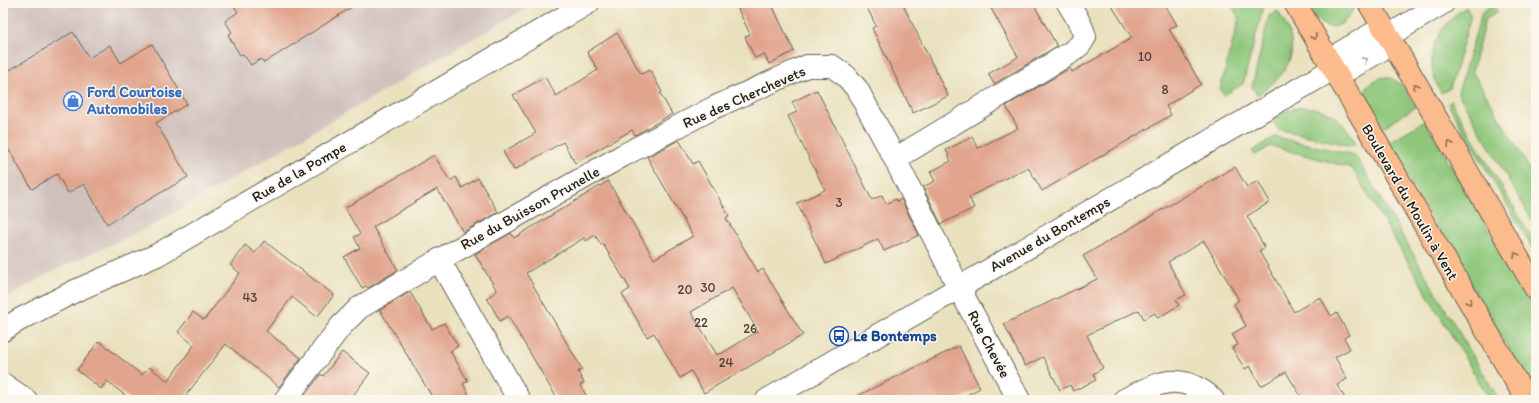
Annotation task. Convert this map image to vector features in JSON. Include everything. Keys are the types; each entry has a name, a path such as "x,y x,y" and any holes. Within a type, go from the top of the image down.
{"main road":[{"name":"Boulevard du Moulin à Vent","path":"1295,3 1332,69 1526,400"},
{"path":"1369,3 1536,289"}],"street":[{"name":"Rue de la Pompe","path":"3,330 75,291 157,255 588,3"},
{"path":"895,159 1070,53 1080,45 1085,37 1084,32 1081,24 1068,3"},
{"path":"1332,69 1340,53 1372,34 1388,36 1443,3"},
{"name":"Rue des Cherchevets","path":"622,156 713,108 807,66 832,66 846,76 857,89 895,159 959,288"},
{"name":"Avenue du Bontemps","path":"767,400 1332,69"},
{"name":"Rue du Buisson Prunelle","path":"285,400 341,326 359,308 439,260 622,156"},
{"path":"439,260 519,400"},
{"name":"Rue Chevée","path":"959,288 1019,400"},
{"path":"1124,400 1162,382 1174,381 1187,383 1199,388 1213,400"},
{"path":"3,384 26,400"}],"shaded area":[{"path":"3,3 535,3 149,227 51,272 3,300"}],"green space":[{"path":"1230,3 1260,3 1263,9 1243,84 1224,95 1220,90 1239,18"},
{"path":"1307,3 1355,4 1351,14 1343,23 1333,27 1328,27 1317,20"},
{"path":"1493,5 1498,12 1485,20 1472,71 1536,180 1536,227 1458,93 1482,12"},
{"path":"1466,7 1471,16 1450,88 1441,93 1435,80 1432,68 1434,45 1439,34 1446,25 1455,15"},
{"path":"1278,11 1291,39 1292,49 1290,58 1281,75 1257,95 1252,87 1269,16"},
{"path":"1387,77 1393,79 1401,85 1408,93 1416,107 1380,129 1368,110 1365,95 1368,86 1372,82"},
{"path":"1451,101 1536,245 1536,254 1448,104"},
{"path":"1302,107 1321,110 1335,116 1346,127 1356,143 1351,146 1278,129 1272,120 1288,110"},
{"path":"1425,121 1536,310 1536,395 1387,143"},
{"path":"1275,137 1355,155 1499,400 1490,400 1352,168 1271,146 1255,155 1252,151"}],"building":[{"path":"232,3 358,3 264,63 261,59 251,65 243,54 240,55 228,35 232,32 225,21 238,12"},
{"path":"735,3 771,3 794,51 769,64 764,54 755,58 745,37 750,34"},
{"path":"865,3 902,3 948,96 913,113 872,28 876,26"},
{"path":"988,3 1033,3 1057,46 994,84 988,74 1018,57"},
{"path":"1110,3 1164,3 1177,25 1169,29 1201,84 1166,106 1171,115 1042,191 1028,167 969,197 974,208 941,224 923,187 935,181 930,172 951,161 946,150 972,137 978,148 1018,128 1006,106 1070,68 1072,72 1132,38"},
{"path":"73,32 89,58 110,45 121,63 152,44 187,104 156,123 188,177 107,224 84,184 68,193 57,174 32,189 3,140 3,74"},
{"path":"617,33 641,74 650,70 662,92 660,93 672,114 635,135 632,130 575,163 563,142 514,170 503,152 536,133 513,95 545,77 556,96 598,70 587,52"},
{"path":"817,90 872,200 882,195 886,204 896,199 897,201 901,199 919,235 884,251 878,239 826,264 797,203 825,190 788,116 797,112 792,102"},
{"path":"679,140 693,164 698,161 729,216 726,218 758,272 763,269 803,335 704,393 691,371 680,378 654,333 647,337 622,294 630,289 603,244 601,245 595,235 586,241 584,238 526,273 582,369 578,372 584,383 580,385 589,400 558,400 508,316 500,321 487,298 497,291 475,254 511,233 514,238 608,181 654,259 693,236 647,157","holes":["732,288 758,331 717,355 691,312"]},
{"path":"434,155 450,181 456,177 462,188 478,178 498,212 463,232 437,189 373,227 398,270 368,288 366,286 362,288 344,257 360,248 354,237 360,234 345,208"},
{"path":"1235,167 1247,187 1258,181 1270,202 1247,216 1265,248 1259,251 1294,312 1320,297 1331,316 1337,313 1349,335 1344,338 1350,349 1335,357 1347,379 1337,385 1346,400 1303,400 1286,372 1261,386 1250,366 1245,369 1232,348 1238,345 1232,334 1246,326 1234,304 1239,300 1204,241 1168,262 1186,295 1176,300 1179,305 1158,318 1155,313 1144,319 1139,310 1087,335 1103,368 1093,374 1096,380 1073,391 1070,385 1060,390 1043,357 1025,366 1004,324 1097,279 1083,256"},
{"path":"264,241 334,295 317,317 292,297 266,331 301,358 279,387 226,344 186,395 192,400 131,400 107,381 101,389 77,370 99,341 142,375 149,367 168,381 194,345 178,332 193,312 204,320 240,273 230,265 245,245 255,253"},
{"path":"410,292 432,329 444,323 458,346 450,351 468,381 463,384 472,400 434,400 380,310"},
{"path":"959,346 980,388 957,400 849,400"},
{"path":"342,352 370,373 351,398 354,400 301,400 321,374 323,376"}],"place":[{"name":"Ford Courtoise Automobiles","path":"73,101"},
{"name":"Le Bontemps","path":"839,336"}]}
